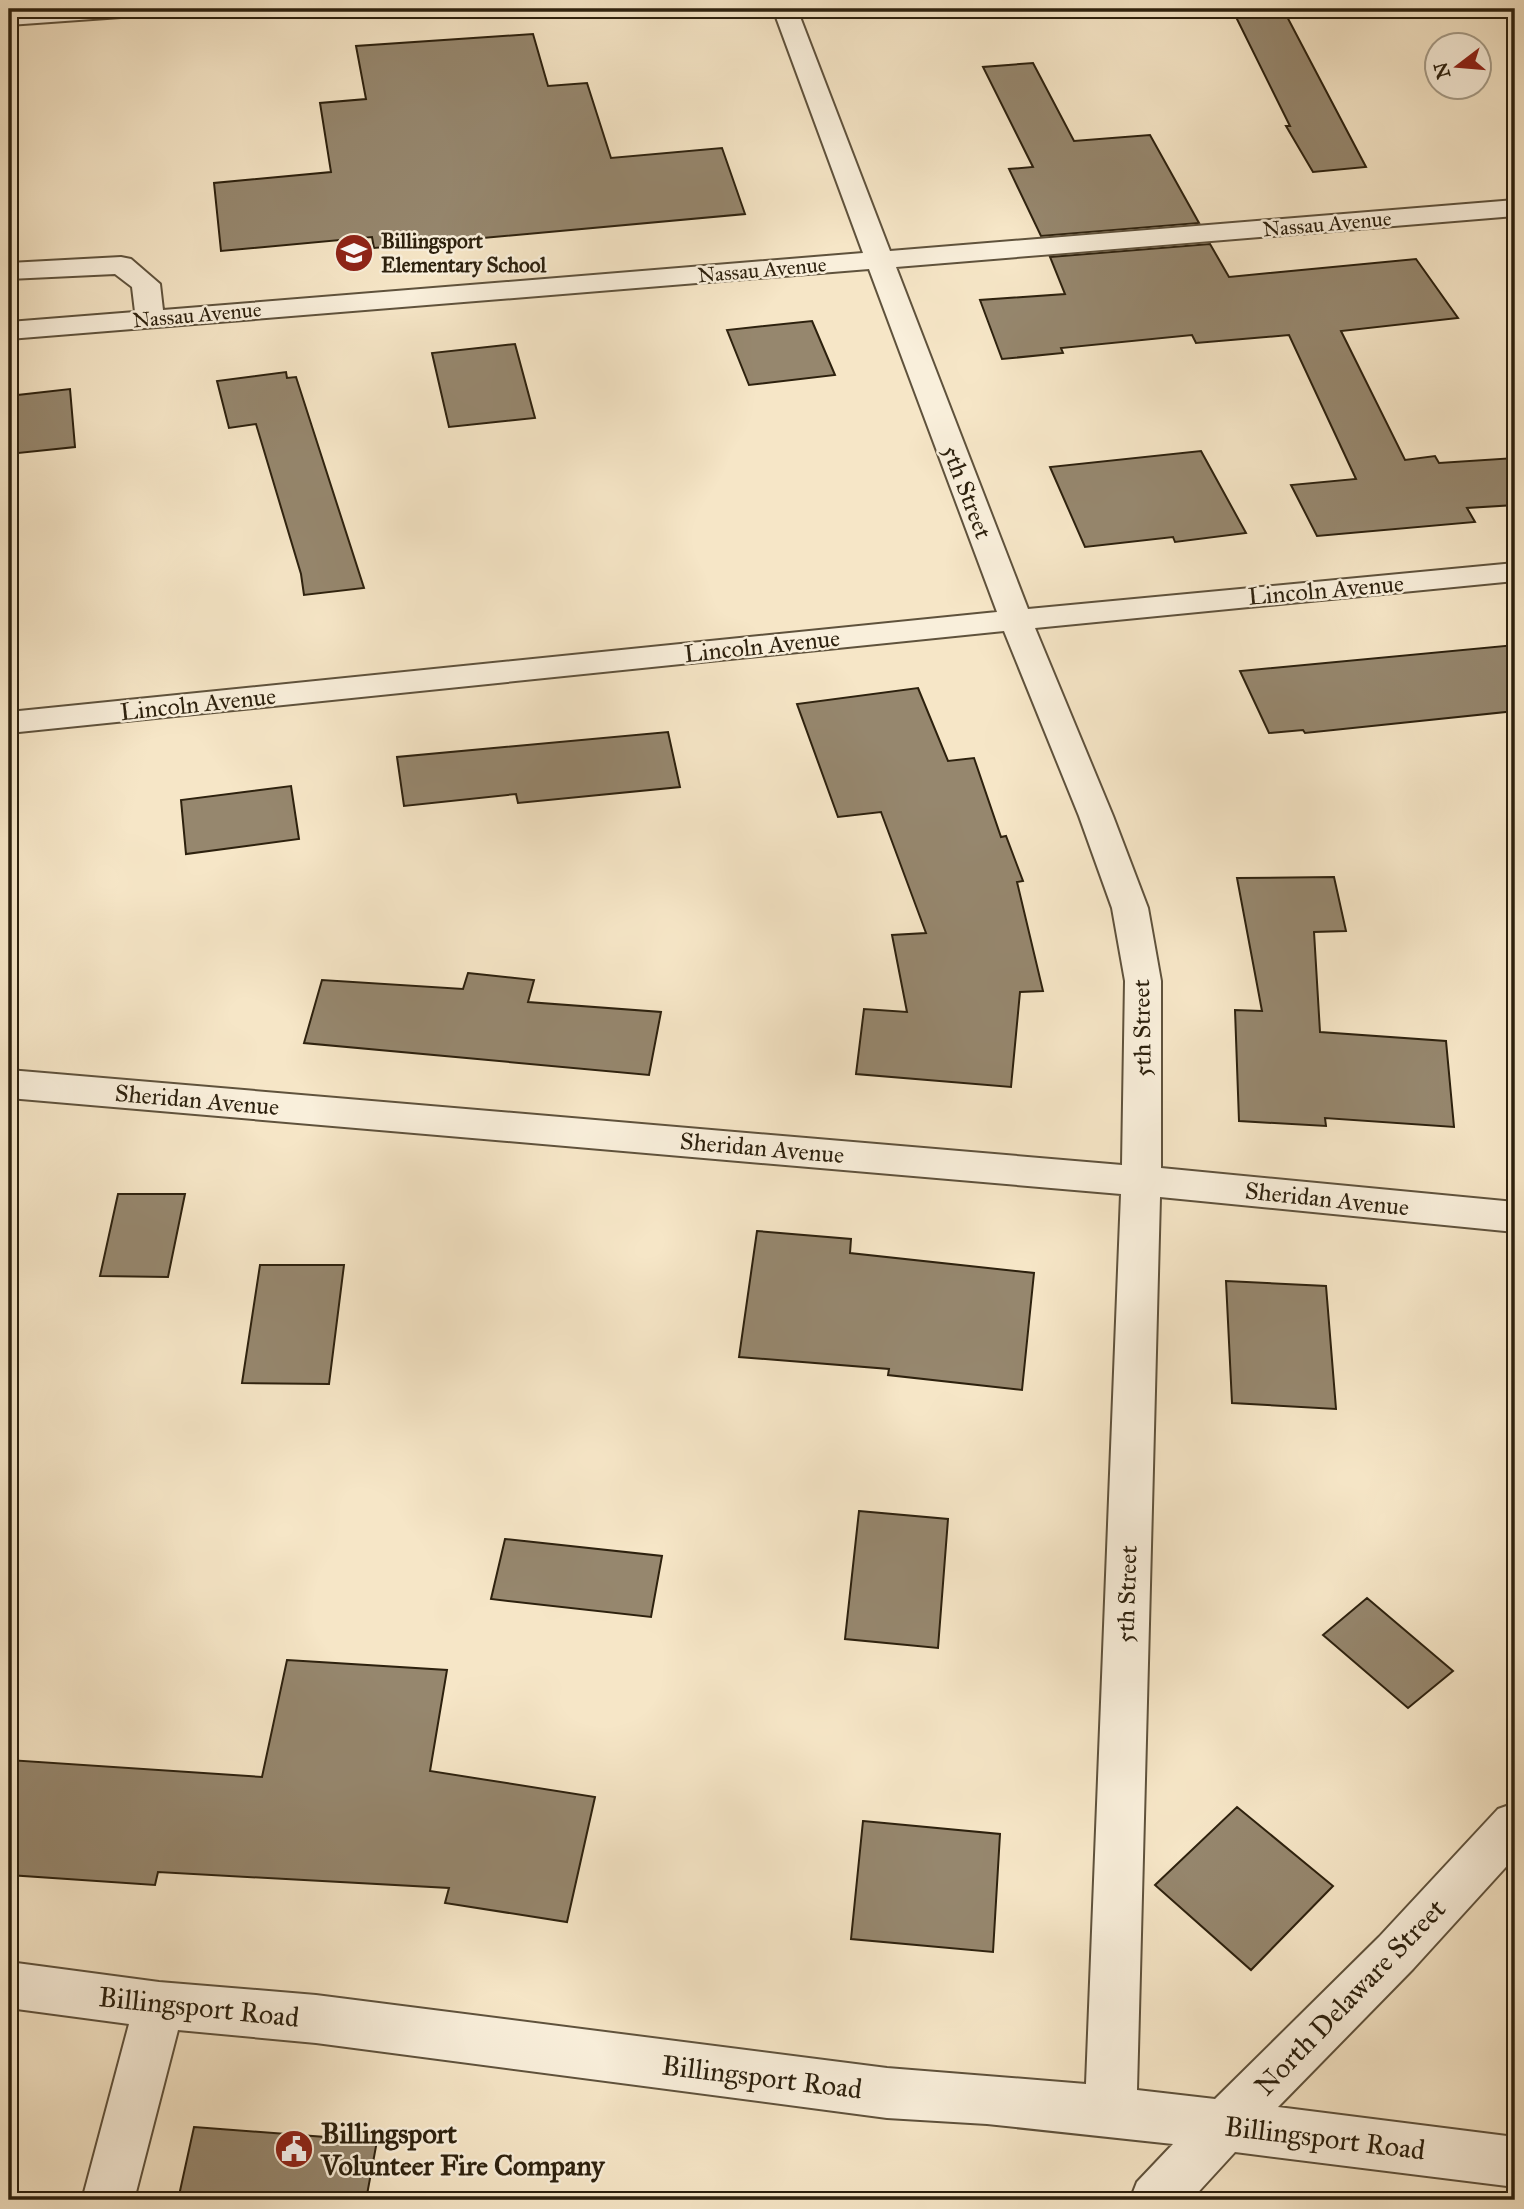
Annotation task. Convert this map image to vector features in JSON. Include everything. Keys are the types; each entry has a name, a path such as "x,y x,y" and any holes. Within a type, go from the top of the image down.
{"street":[{"path":"9,18 135,9"},
{"name":"5th Street","path":"785,9 1016,620 1096,816 1130,908 1143,981 1141,1181 1111,2111"},
{"name":"Nassau Avenue","path":"9,331 1515,208"},
{"path":"9,271 121,265 146,284 150,319"},
{"name":"Lincoln Avenue","path":"9,723 1515,572"},
{"name":"Sheridan Avenue","path":"9,1084 1141,1181 1515,1217"},
{"name":"North Delaware Street","path":"1156,2200 1224,2126 1396,1953 1515,1824"},
{"name":"Billingsport Road","path":"9,1985 159,2005 316,2018 887,2093 1111,2111 1515,2162"},
{"path":"108,2200 159,2005"}],"building":[{"path":"1232,9 1283,9 1366,167 1313,172 1286,126 1290,126"},
{"path":"533,34 548,86 587,83 611,158 722,148 745,214 374,248 372,237 221,251 214,183 331,172 320,103 366,99 356,46"},
{"path":"1033,63 1074,141 1150,135 1199,223 1041,236 1009,169 1033,167 983,67"},
{"path":"1210,244 1229,277 1416,259 1458,318 1341,331 1405,460 1435,456 1439,463 1515,458 1515,505 1467,508 1475,522 1317,536 1291,485 1356,479 1289,335 1196,343 1192,335 1061,348 1063,353 1002,359 980,300 1065,294 1050,257"},
{"path":"812,321 835,375 749,385 727,330"},
{"path":"515,344 535,418 449,427 432,353"},
{"path":"286,372 287,378 296,377 364,588 304,595 301,574 256,424 229,428 217,381"},
{"path":"70,389 75,447 9,454 9,396"},
{"path":"1201,451 1246,533 1175,542 1173,537 1085,547 1050,467"},
{"path":"1515,645 1515,711 1305,733 1303,730 1269,733 1240,671"},
{"path":"918,688 948,761 974,758 1001,837 1006,836 1023,881 1017,882 1043,991 1020,992 1011,1087 856,1074 864,1009 907,1012 892,935 926,933 881,812 838,817 797,704"},
{"path":"668,732 680,787 518,803 516,794 404,806 397,757"},
{"path":"291,786 299,839 186,854 181,800"},
{"path":"1334,877 1346,931 1314,932 1320,1032 1446,1041 1454,1127 1325,1118 1326,1126 1239,1121 1235,1010 1262,1011 1237,878"},
{"path":"468,973 534,980 528,1002 661,1012 649,1075 304,1043 322,980 463,989"},
{"path":"118,1194 185,1194 168,1277 100,1276"},
{"path":"757,1231 851,1239 850,1253 1034,1273 1022,1390 888,1375 889,1369 739,1357"},
{"path":"260,1265 344,1265 329,1384 242,1383"},
{"path":"1226,1281 1326,1286 1336,1409 1232,1403"},
{"path":"859,1511 948,1519 938,1648 845,1639"},
{"path":"505,1539 662,1556 651,1617 491,1599"},
{"path":"1367,1598 1453,1671 1408,1708 1323,1635"},
{"path":"287,1660 447,1670 430,1771 595,1797 567,1922 445,1903 449,1888 158,1872 155,1885 9,1875 9,1760 262,1777"},
{"path":"1237,1807 1333,1886 1251,1970 1155,1885"},
{"path":"863,1821 1000,1834 993,1952 851,1939"},
{"path":"194,2127 377,2141 366,2200 178,2200"}],"place":[{"name":"Billingsport Elementary School","path":"354,253"},
{"name":"Billingsport Volunteer Fire Company","path":"294,2149"}]}
